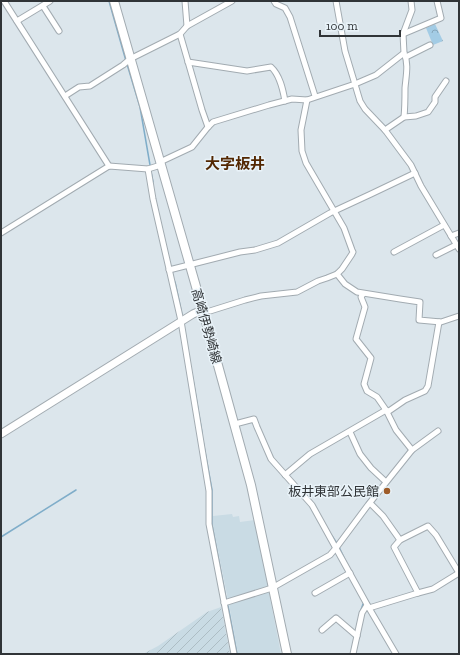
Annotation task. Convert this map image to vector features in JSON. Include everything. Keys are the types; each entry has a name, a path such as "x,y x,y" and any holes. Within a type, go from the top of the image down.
{"main road":[{"name":"高崎伊勢崎線","path":"114,1 235,424 256,505 287,654"}],"street":[{"path":"4,1 109,166"},
{"path":"17,21 50,1"},
{"path":"185,1 188,26"},
{"path":"65,96 79,87 90,86 130,59 180,34 188,26 232,1"},
{"path":"274,1 276,4 285,8 290,16 315,96"},
{"path":"336,1 346,51 360,101 365,109 385,130 411,165 421,186 458,247 436,255"},
{"path":"404,117 407,60 405,55 403,34 412,10 411,1"},
{"path":"403,34 441,18 437,1"},
{"path":"43,6 59,31"},
{"path":"180,34 208,127"},
{"path":"1,232 109,166 148,169 192,147 213,122 292,99 307,100 315,96 355,84 376,75 405,55 430,45"},
{"path":"188,62 247,71 271,67 274,69 280,82 285,101"},
{"path":"385,130 404,117 416,116 428,112 435,102 435,97 446,81"},
{"path":"1,434 197,312 210,310 261,296 297,292 318,281 337,274 342,269 353,252 344,228 306,163 302,151 301,130 307,100"},
{"path":"148,169 153,199 181,321 209,491 209,524 234,654"},
{"path":"169,270 234,253 255,250 278,243 334,211 415,173"},
{"path":"394,252 444,225"},
{"path":"451,236 459,233"},
{"path":"337,274 344,284 357,292 420,302 419,320 439,322 459,316"},
{"path":"363,294 362,297 365,307 356,339 371,358 364,384 367,391 377,397 386,410 396,430 412,450"},
{"path":"285,475 310,454 386,410 389,411 405,400 423,392 427,388 439,322"},
{"path":"235,424 254,419 268,455 312,505 368,607 396,654"},
{"path":"224,602 274,587 330,555 412,450 438,431"},
{"path":"350,432 360,454 371,468 386,482"},
{"path":"370,503 383,516 400,540"},
{"path":"353,654 362,613 368,607 433,589 459,573 436,535 428,526 400,540 394,547 418,593"},
{"path":"315,593 350,573"},
{"path":"322,630 336,618 357,636"}],"shaded area":[{"path":"232,514 233,517 239,516 240,522 255,520 269,586 228,600 213,526 213,516"},
{"path":"267,591 269,593 281,654 238,654 229,604"},
{"path":"221,607 230,654 143,654 158,646 207,612"}],"green space":[{"path":"435,24 443,41 433,45 426,28"}],"waterway":[{"path":"109,1 126,61"},
{"path":"127,64 140,107 150,165"},
{"path":"151,172 153,182"},
{"path":"175,282 182,315"},
{"path":"192,374 202,433"},
{"path":"203,441 212,490 212,525 226,599"},
{"path":"1,537 76,490"},
{"path":"332,536 336,542"},
{"path":"339,547 346,562"},
{"path":"360,613 363,604"},
{"path":"228,606 237,654"}],"place":[{"name":"板井東部公民館","path":"387,491"}],"district":[{"name":"大字板井","path":"235,164"}]}
